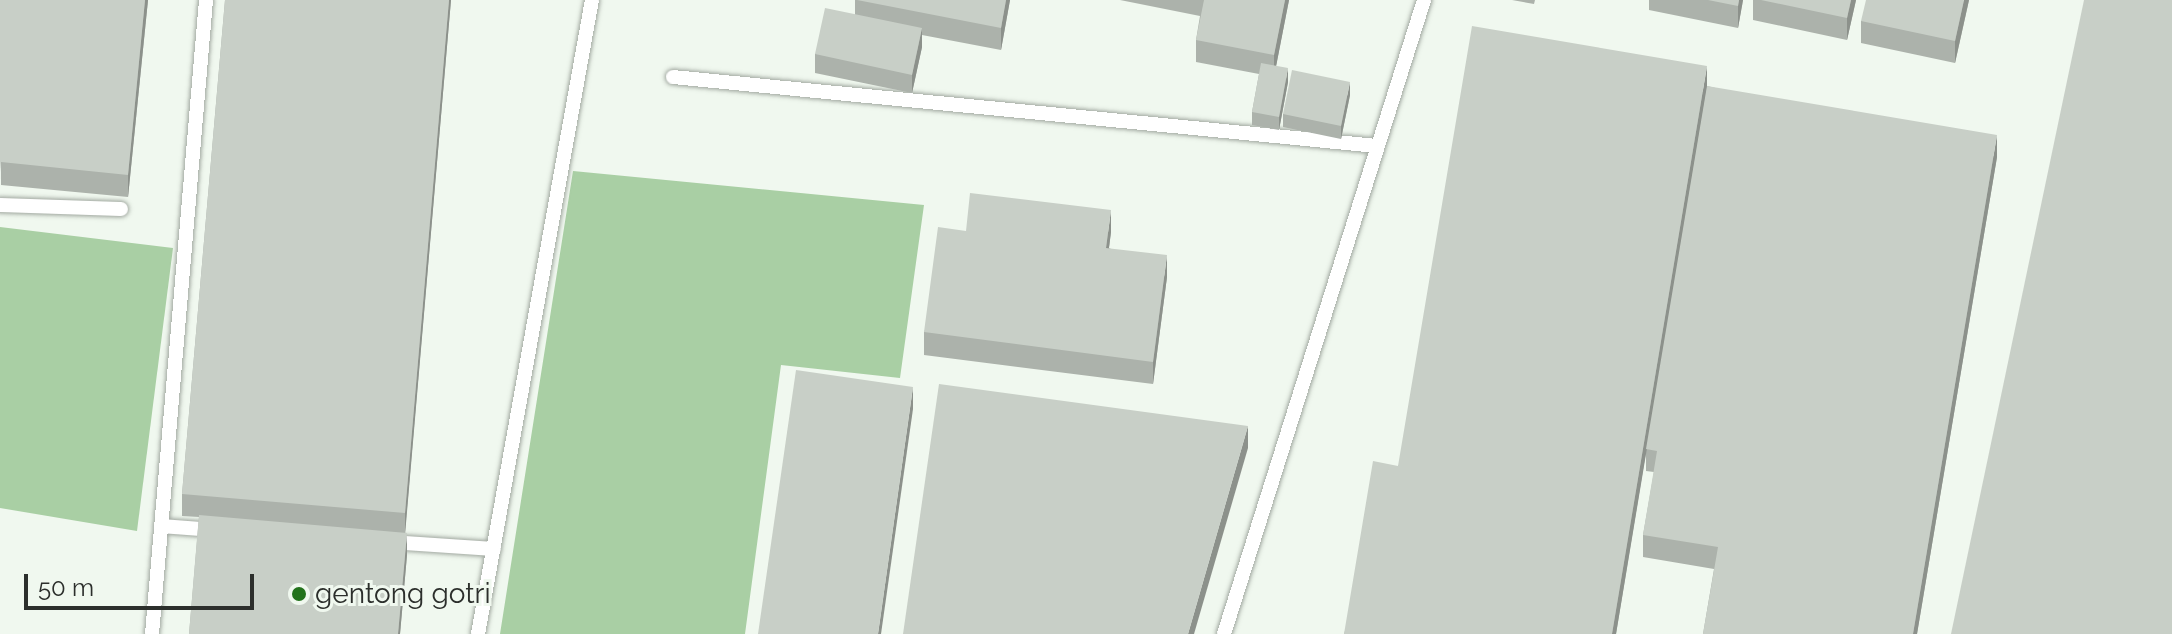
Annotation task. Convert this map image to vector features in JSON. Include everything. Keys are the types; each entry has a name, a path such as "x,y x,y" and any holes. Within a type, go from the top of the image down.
{"lane":[{"path":"152,634 206,0"},
{"path":"478,634 592,0"},
{"path":"1224,634 1424,0"},
{"path":"673,77 1377,146"},
{"path":"0,205 121,209"},
{"path":"161,526 240,532"},
{"path":"367,540 494,549"}],"green space":[{"path":"573,171 924,205 900,378 781,365 745,634 500,634"},
{"path":"0,227 173,248 137,531 0,508"}],"building":[{"path":"0,0 145,0 128,175 1,162 0,172"},
{"path":"225,0 449,0 405,513 182,494"},
{"path":"857,0 1006,0 1001,28"},
{"path":"1204,0 1285,0 1274,55 1196,40"},
{"path":"1708,0 1739,0 1738,6"},
{"path":"1761,0 1851,0 1847,18"},
{"path":"1866,0 1964,0 1955,41 1861,21"},
{"path":"2084,0 2172,0 2172,634 1951,634"},
{"path":"825,8 922,28 912,75 815,54"},
{"path":"1472,26 1707,66 1612,634 1344,634 1373,461 1398,466"},
{"path":"1261,63 1288,68 1279,117 1252,112"},
{"path":"1292,70 1350,82 1341,126 1283,114"},
{"path":"1707,86 1997,135 1913,634 1703,634 1718,547 1643,535 1657,451 1646,449"},
{"path":"970,193 1111,210 1106,248 1167,255 1153,362 924,332 938,227 966,231"},
{"path":"796,370 913,387 878,634 758,634"},
{"path":"939,384 1248,426 1188,634 903,634"},
{"name":"gentong gotri","path":"199,515 407,533 398,634 189,634"}],"place":[{"name":"gentong gotri","path":"299,594"}]}
